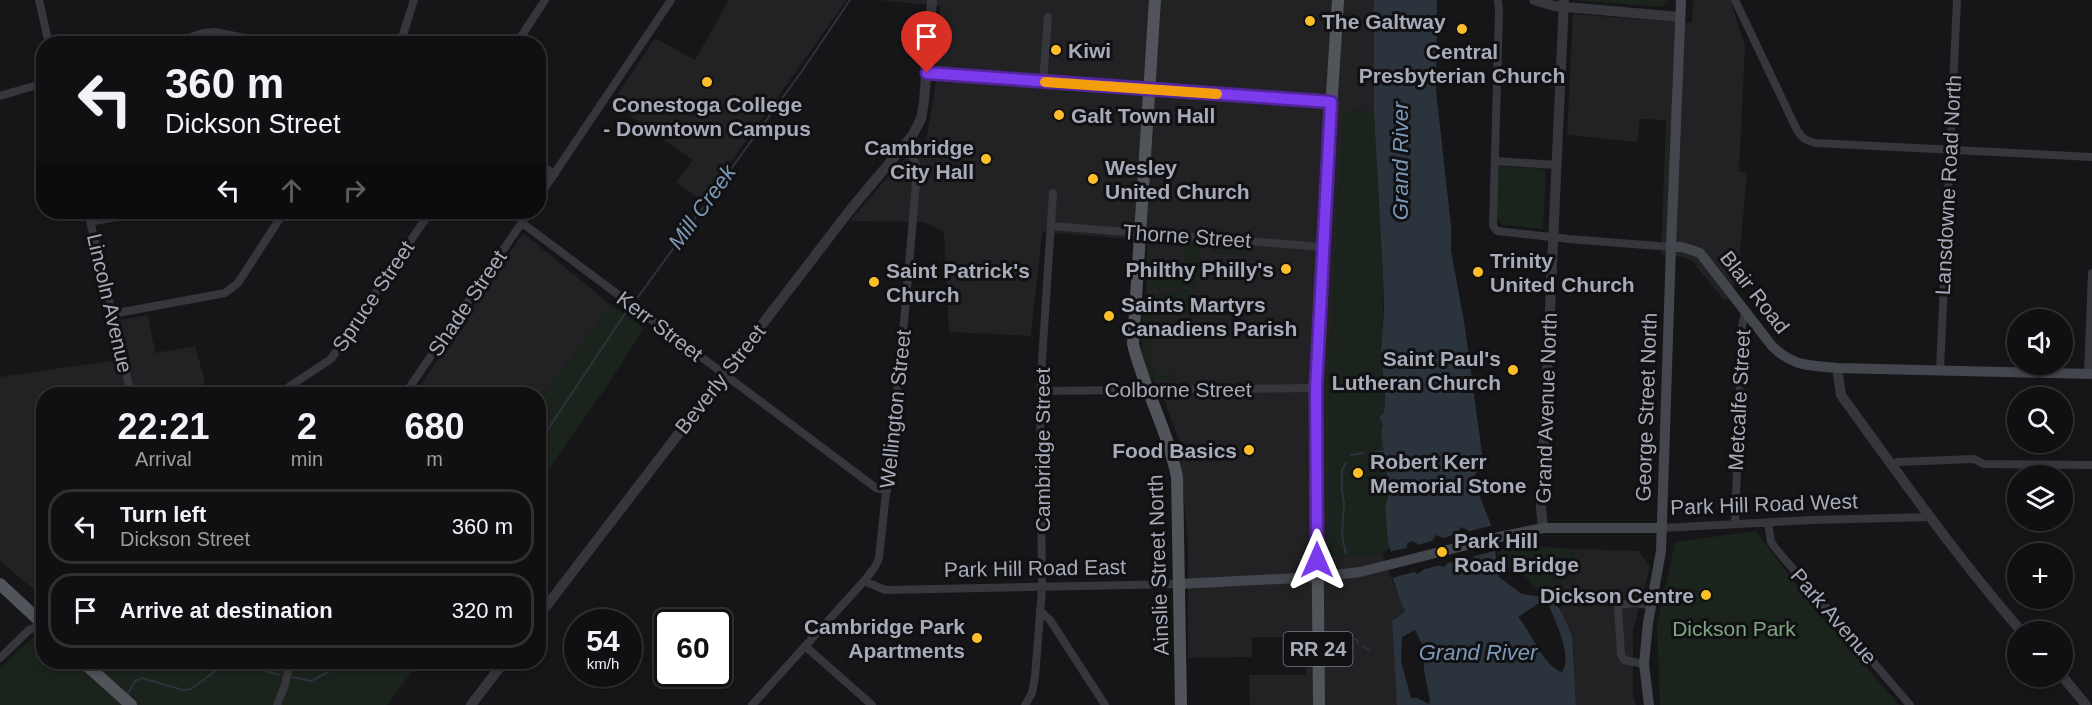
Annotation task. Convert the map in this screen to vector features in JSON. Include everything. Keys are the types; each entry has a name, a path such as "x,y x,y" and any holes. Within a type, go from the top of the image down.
{"main road":[{"name":"Ainslie Street North","path":"1155,0 1132,344 1171,450 1177,477 1181,705"},
{"name":"RR 24","path":"1319,705 1316,388 1338,0"},
{"name":"George Street North","path":"1649,705 1644,664 1648,622 1660,565 1681,0"},
{"name":"Blair Road","path":"1671,247 1682,247 1700,254 1772,346 1790,361 1798,364 1837,368 2090,374"},
{"name":"Park Hill Road West","path":"1387,566 1543,528 1662,528"},
{"name":"Park Hill Road East","path":"1179,584 1317,577 1387,566"},
{"path":"0,584 36,617"},
{"path":"92,669 130,704"}],"street":[{"path":"39,0 48,36"},
{"path":"403,36 414,0"},
{"path":"521,36 545,0"},
{"path":"546,187 671,0"},
{"path":"906,145 918,128 921,119 932,0"},
{"path":"1498,0 1495,161 1557,165"},
{"path":"1534,0 1545,4 1564,3 1680,17"},
{"path":"1735,0 1802,137 1816,143 2092,157"},
{"name":"Lansdowne Road North","path":"1940,370 1957,0"},
{"name":"Grand Avenue North","path":"1543,528 1541,508 1564,3"},
{"path":"1043,82 1048,17"},
{"path":"194,36 215,32 235,36"},
{"path":"927,73 1331,102"},
{"path":"0,96 36,85"},
{"name":"Beverly Street","path":"546,607 850,210 906,145"},
{"name":"Wellington Street","path":"752,705 864,581 879,558 903,334 917,172 916,164 906,145"},
{"name":"Blair Road","path":"1495,161 1492,218 1493,226 1497,231 1671,247"},
{"path":"546,169 555,174"},
{"name":"Cambridge Street","path":"1025,705 1032,693 1035,677 1042,588 1040,391 1053,193"},
{"name":"Lincoln Avenue","path":"89,219 130,387"},
{"path":"90,222 105,219"},
{"path":"112,314 225,293 238,283 279,219"},
{"name":"Spruce Street","path":"289,387 331,359 425,219"},
{"name":"Shade Street","path":"410,387 523,219"},
{"name":"Kerr Street","path":"521,222 876,488 887,491"},
{"name":"Thorne Street","path":"1051,226 1324,247"},
{"path":"2090,374 2092,273"},
{"name":"Metcalfe Street","path":"1735,524 1741,338 1745,313"},
{"path":"1837,368 1841,395 1931,517 2013,621"},
{"name":"Colborne Street","path":"1040,391 1316,388"},
{"path":"1891,464 1974,459 1984,464 2092,465"},
{"name":"Park Hill Road West","path":"1662,528 1931,517"},
{"name":"Park Avenue","path":"1768,523 1771,542 1776,549 1910,705"},
{"name":"Park Hill Road East","path":"864,581 885,590 1179,584"},
{"path":"1644,664 1624,660 1621,655 1618,605 1637,603 1652,606"},
{"path":"1040,611 1050,620 1105,705"},
{"path":"0,658 29,630 36,627"},
{"path":"805,646 872,705"},
{"path":"277,705 288,669"},
{"path":"471,705 499,669"},
{"path":"2070,687 2086,705"}],"shaded area":[{"name":"Conestoga College - Downtown Campus","path":"729,0 847,0 703,201 676,182 693,160 612,103 655,38 695,60"},
{"path":"878,0 1374,0 1374,112 1344,111 1328,389 1330,556 1382,554 1405,612 1392,621 1398,705 1250,705 1249,675 1306,675 1305,637 1252,637 1252,657 1188,658 1188,544 1179,441 1165,402 1145,363 1147,240 1042,232 1031,336 949,332 944,232 924,222 850,221 900,163 926,141 936,83 940,6"},
{"path":"1693,0 1732,0 1745,46 1739,171 1747,173 1738,272 1730,298 1724,300 1692,261 1684,257 1661,255 1666,120 1640,119 1637,142 1567,135 1573,14 1692,23"},
{"path":"523,233 611,305 546,391 546,387 428,387 422,383"},
{"path":"148,315 155,353 195,346 205,382 201,387 36,387 36,591 0,561 0,377 116,360 107,322"},
{"path":"1574,549 1638,551 1650,566 1633,631 1633,696 1636,705 1576,705 1572,635 1560,609 1570,602 1561,582 1572,581"}],"green space":[{"path":"1574,0 1669,0 1662,7"},
{"path":"1344,111 1374,112 1383,275 1382,376 1385,397 1384,414 1379,417 1383,425 1381,432 1389,492 1385,508 1390,548 1382,554 1329,556 1328,389"},
{"path":"1499,166 1546,169 1543,229 1502,225 1497,218"},
{"path":"1187,244 1202,245 1200,272 1196,276 1195,287 1155,288 1145,277 1147,257 1169,259 1169,262 1185,262"},
{"path":"1213,245 1245,248 1244,256 1211,253"},
{"path":"1172,290 1190,290 1188,312 1160,310 1159,315 1153,317 1151,365 1156,367 1156,375 1174,375 1175,369 1177,370 1174,380 1156,380 1150,378 1143,359 1144,299"},
{"path":"1191,295 1198,295 1196,319 1189,317"},
{"path":"611,305 644,328 546,473 546,391"},
{"name":"Dickson Park","path":"1756,531 1804,595 1899,705 1660,705 1657,624 1675,542"},
{"path":"1536,546 1574,549 1572,582 1561,582 1570,602 1560,609 1553,590 1538,589 1520,571 1506,567 1497,553 1502,549"},
{"path":"36,635 36,669 414,669 387,705 0,705 0,668"}],"water":[{"name":"Grand River","path":"1374,0 1437,0 1436,90 1451,226 1451,251 1464,321 1483,461 1473,479 1491,525 1499,577 1522,594 1549,598 1560,609 1572,635 1576,705 1397,705 1392,621 1405,612 1393,578 1398,576 1388,542 1385,508 1389,492 1381,432 1383,425 1379,417 1384,413 1385,397 1381,353 1384,310 1374,112","holes":["1461,527 1468,530 1474,557 1470,560 1465,559 1457,533","1436,535 1443,538 1448,563 1444,567 1440,566 1432,541","1413,541 1417,544 1423,570 1418,574 1414,572 1407,543","1539,603 1549,605 1564,648 1565,665 1562,672 1555,669 1543,656 1518,617","1415,630 1424,648 1424,670 1429,704 1417,698 1411,698 1401,661 1402,637"]}],"pier":[{"name":"Park Hill Road Bridge","path":"1494,525 1498,550 1418,571 1414,546 1435,540 1444,564 1440,539 1460,533 1469,557 1466,532"},
{"path":"1410,547 1418,571 1391,578 1395,575 1389,552"}],"waterway":[{"name":"Mill Creek","path":"638,297 802,71 850,0"},
{"name":"Mill Creek","path":"546,432 626,312"},
{"path":"1376,452 1385,451"},
{"path":"1351,455 1363,453"},
{"path":"1346,463 1342,470 1344,504 1342,535 1346,554"},
{"path":"1356,639 1358,643"},
{"path":"1363,646 1369,650"},
{"name":"Mill Creek","path":"127,695 135,681 142,678 183,690 191,689 218,669"},
{"name":"Mill Creek","path":"259,669 279,675"},
{"name":"Mill Creek","path":"291,677 311,681 330,669"}],"slow traffic":[{"path":"1045,82 1217,94"}],"place":[{"name":"The Galtway","path":"1310,21"},
{"name":"Central Presbyterian Church","path":"1462,29"},
{"name":"Kiwi","path":"1056,50"},
{"name":"Conestoga College - Downtown Campus","path":"707,82"},
{"name":"Galt Town Hall","path":"1059,115"},
{"name":"Cambridge City Hall","path":"986,159"},
{"name":"Wesley United Church","path":"1093,179"},
{"name":"Philthy Philly's","path":"1286,269"},
{"name":"Trinity United Church","path":"1478,272"},
{"name":"Saint Patrick's Church","path":"874,282"},
{"name":"Saints Martyrs Canadiens Parish","path":"1109,316"},
{"name":"Saint Paul's Lutheran Church","path":"1513,370"},
{"name":"Food Basics","path":"1249,450"},
{"name":"Robert Kerr Memorial Stone","path":"1358,473"},
{"name":"Park Hill Road Bridge","path":"1442,552"},
{"name":"Dickson Centre","path":"1706,595"},
{"name":"Cambridge Park Apartments","path":"977,638"}],"route":[{"path":"927,73 1331,102 1316,388 1317,560"}]}
